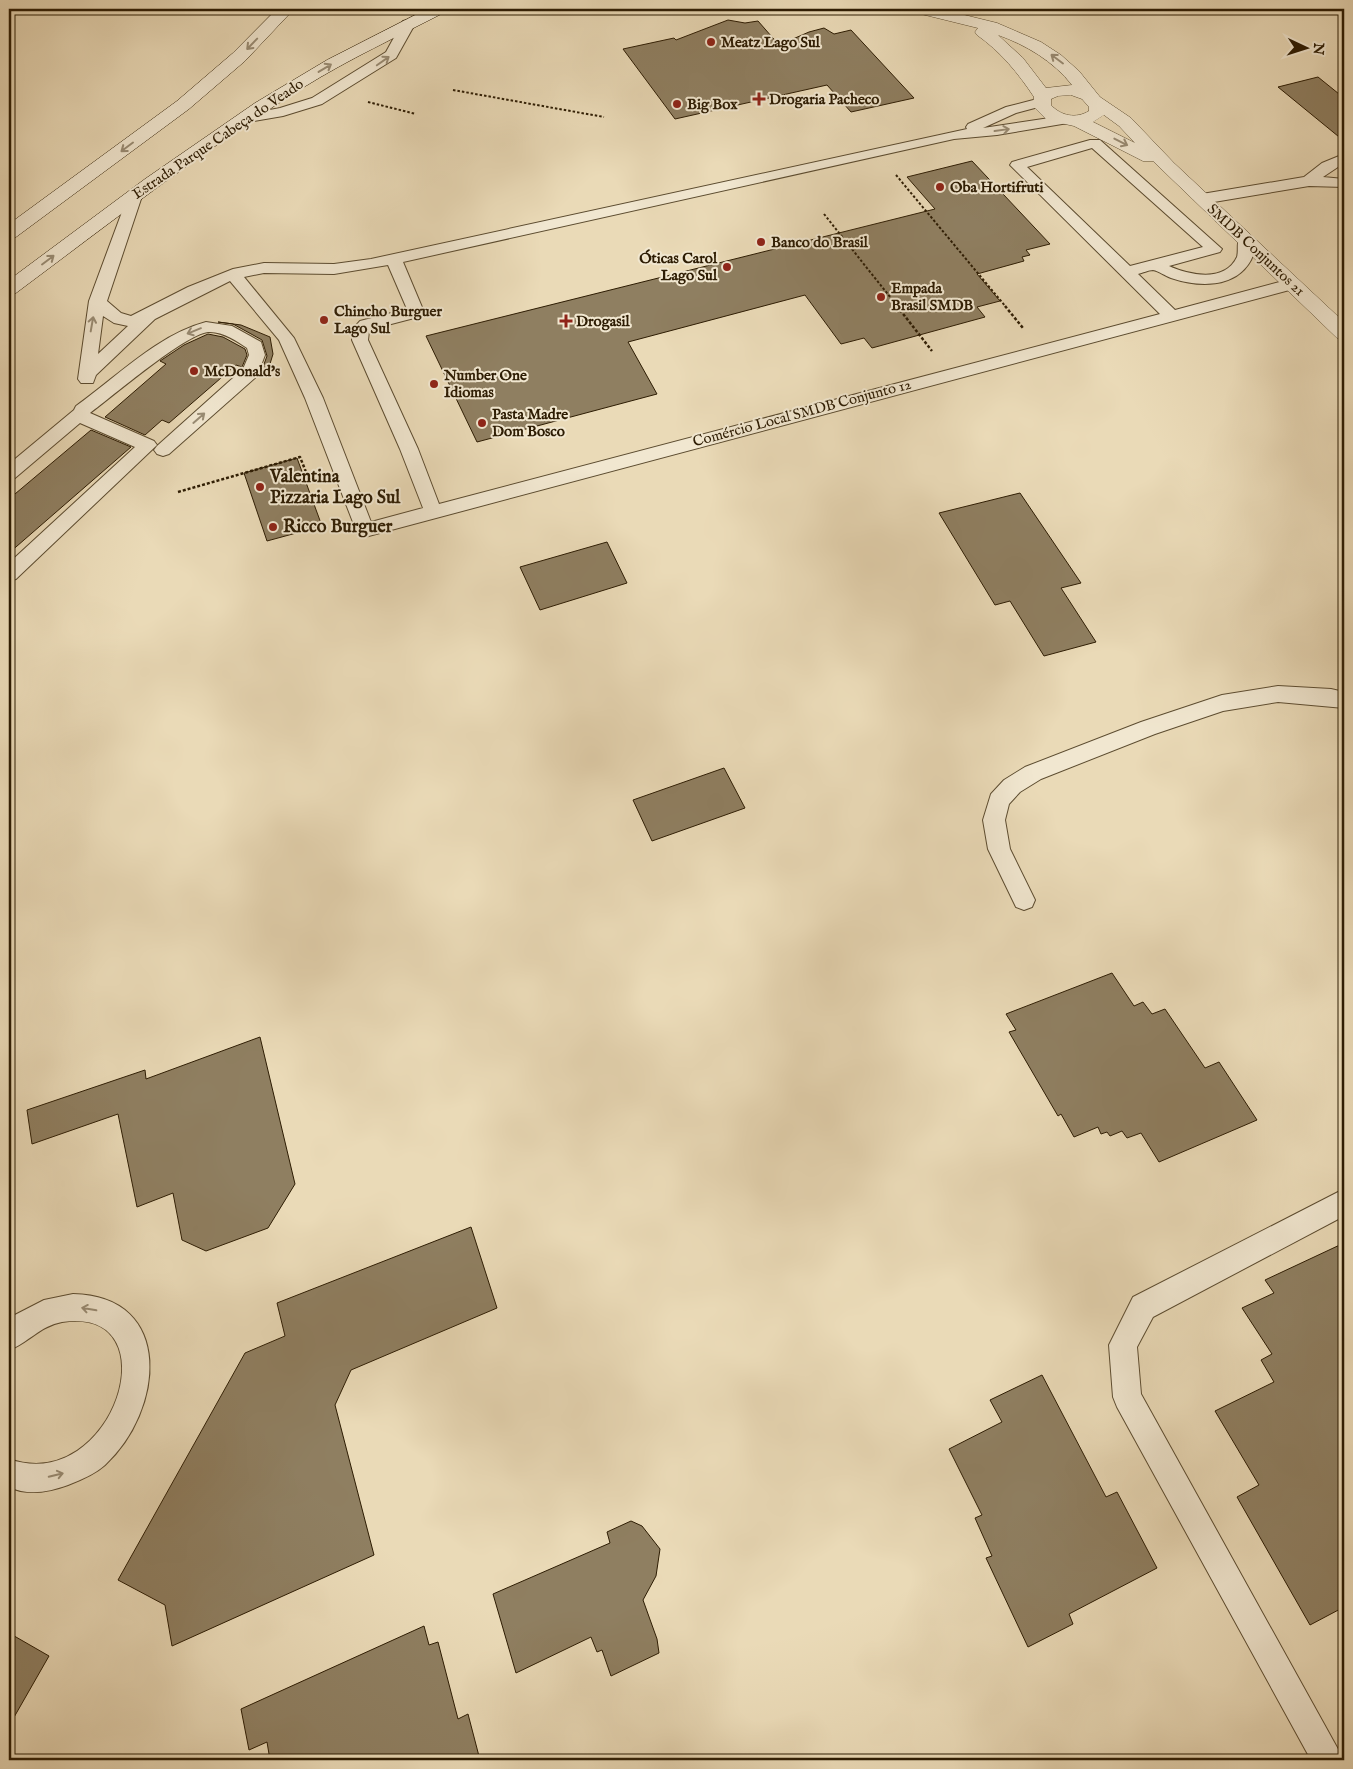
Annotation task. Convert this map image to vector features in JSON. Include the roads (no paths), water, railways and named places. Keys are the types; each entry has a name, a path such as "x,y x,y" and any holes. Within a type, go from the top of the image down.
{"street":[{"path":"9,233 183,105 239,57 286,9"},
{"name":"Estrada Parque Cabeça do Veado","path":"9,289 134,196 243,119 338,60 439,9"},
{"name":"SMDB Conjuntos 21","path":"919,9 990,25 1040,48 1074,74 1092,99 1125,122 1168,167 1344,333"},
{"path":"958,18 1002,44 1018,60 1042,100 1054,91 1063,90 1092,99 1096,113 1089,119 1070,120"},
{"name":"SMDB Conjuntos 21","path":"1042,100 1045,110 1168,167"}],"lane":[{"path":"243,119 283,112 317,100 384,62 396,49 408,24"},
{"path":"954,135 1011,110 1042,100"},
{"path":"97,301 112,318 121,321 138,321 194,291 233,274 264,268 343,268 954,135 997,131 1070,120"},
{"path":"1127,272 1214,249 1095,143 1017,165 1171,315"},
{"path":"1309,181 1327,166 1344,158"},
{"path":"1202,199 1309,181 1344,183"},
{"path":"80,413 88,373 89,341 97,301 134,196"},
{"path":"1155,265 1174,276 1200,281 1232,273 1244,258 1246,241"},
{"path":"393,258 416,312 366,325 361,329 360,340 409,449 433,511"},
{"name":"Comércio Local SMDB Conjunto 12","path":"233,274 286,338 314,398 365,530 1292,284"},
{"path":"88,373 154,312"},
{"path":"9,474 80,413 192,331 216,327 238,335 255,346 257,356 251,372 163,450"},
{"path":"9,574 148,445 80,413"},
{"path":"1024,900 999,849 994,820 999,800 1012,786 1042,769 1148,728 1222,703 1278,694 1331,697 1344,700"},
{"path":"1328,1760 1127,1397 1123,1344 1143,1307 1344,1202"},
{"path":"9,1336 20,1325 44,1312 69,1307 93,1308 114,1318 128,1334 136,1357 137,1382 129,1409 114,1435 93,1456 67,1472 41,1478 16,1476 9,1473"}],"place":[{"name":"Meatz Lago Sul","path":"711,42"},
{"name":"Drogaria Pacheco","path":"759,99"},
{"name":"Big Box","path":"677,104"},
{"name":"Oba Hortifruti","path":"940,187"},
{"name":"Banco do Brasil","path":"761,242"},
{"name":"Óticas Carol Lago Sul","path":"727,267"},
{"name":"Empada Brasil SMDB","path":"881,297"},
{"name":"Chincho Burguer Lago Sul","path":"324,320"},
{"name":"Drogasil","path":"566,321"},
{"name":"McDonald's","path":"194,371"},
{"name":"Number One Idiomas","path":"434,384"},
{"name":"Pasta Madre Dom Bosco","path":"482,423"},
{"name":"Valentina Pizzaria Lago Sul","path":"260,487"},
{"name":"Ricco Burguer","path":"273,527"}]}
